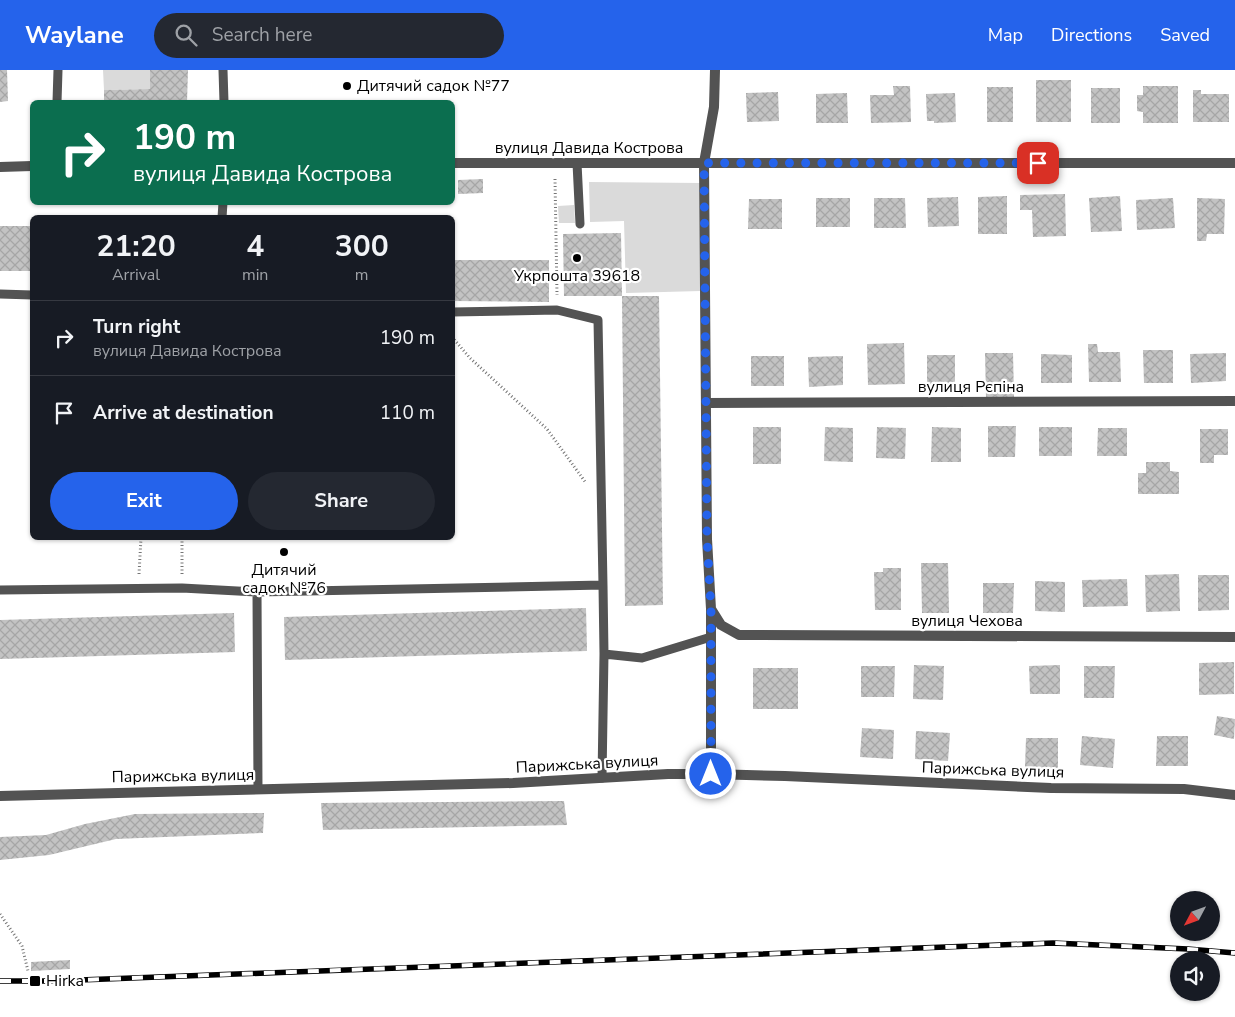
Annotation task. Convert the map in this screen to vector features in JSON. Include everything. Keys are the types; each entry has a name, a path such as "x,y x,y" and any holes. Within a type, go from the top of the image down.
{"street":[{"path":"711,774 711,609 707,538 704,163 714,107 715,70"},
{"name":"вулиця Давида Кострова","path":"455,163 1235,163"},
{"path":"0,167 30,166"},
{"name":"вулиця Рєпіна","path":"706,403 1235,400"},
{"name":"вулиця Чехова","path":"711,609 720,625 739,635 1235,637"},
{"name":"Парижська вулиця","path":"0,796 513,783 711,774 1051,788 1184,789 1235,795"}],"lane":[{"path":"57,100 58,70"},
{"path":"223,70 224,100"},
{"path":"577,163 580,224"},
{"path":"0,294 30,295"},
{"path":"455,312 557,310 598,320 604,654 602,778"},
{"path":"0,590 182,588 257,592 603,585"},
{"path":"257,592 258,790"},
{"path":"604,654 642,658 711,637"}],"path":[{"path":"555,163 557,310"},
{"path":"455,340 470,358 547,429 601,504"},
{"path":"138,589 141,540"},
{"path":"182,540 182,588"},
{"path":"0,914 22,946 28,971"}],"shaded area":[{"path":"103,70 150,70 150,89 104,90"},
{"path":"589,182 701,183 701,291 626,293 624,221 590,222"},
{"path":"574,205 575,223 559,223 558,206"}],"building":[{"path":"0,70 7,70 8,101 0,102"},
{"path":"150,70 188,70 187,100 104,100 104,90 150,89"},
{"path":"1036,80 1071,80 1071,122 1036,122"},
{"path":"893,86 910,86 911,122 871,123 870,95 894,95"},
{"path":"1143,86 1178,86 1178,123 1143,123 1143,112 1137,111 1137,95 1143,95"},
{"path":"987,87 1013,87 1013,122 987,122"},
{"path":"1091,88 1120,88 1120,123 1091,123"},
{"path":"1193,90 1201,90 1201,94 1229,94 1229,122 1193,122"},
{"path":"778,92 779,121 747,122 746,93"},
{"path":"847,93 848,123 816,123 816,94"},
{"path":"955,93 956,122 934,123 934,121 927,121 926,94"},
{"path":"483,179 483,193 458,194 458,180"},
{"path":"1065,194 1066,236 1033,237 1032,210 1020,210 1020,195"},
{"path":"1007,196 1007,234 978,234 978,197"},
{"path":"1120,196 1122,231 1091,232 1089,198"},
{"path":"958,197 959,226 928,227 927,198"},
{"path":"816,198 850,198 850,227 816,227"},
{"path":"874,198 905,198 906,228 874,228"},
{"path":"1173,198 1175,228 1137,230 1136,200"},
{"path":"1197,198 1225,199 1224,234 1207,234 1206,241 1197,241"},
{"path":"749,199 782,199 782,229 748,229"},
{"path":"0,226 30,226 30,271 0,271"},
{"path":"621,233 622,296 564,296 563,234"},
{"path":"455,260 549,260 549,302 455,301"},
{"path":"622,296 659,296 663,605 625,606"},
{"path":"904,343 905,384 868,385 867,344"},
{"path":"1088,344 1097,344 1098,352 1120,352 1121,382 1089,382"},
{"path":"1143,350 1173,350 1173,383 1144,383"},
{"path":"985,353 1013,353 1014,397 986,397"},
{"path":"1226,353 1226,381 1191,383 1190,354"},
{"path":"1041,354 1072,355 1072,383 1041,383"},
{"path":"927,355 955,355 955,384 927,385"},
{"path":"751,356 784,356 784,386 751,386"},
{"path":"843,356 843,385 809,387 808,357"},
{"path":"988,426 1016,426 1015,457 988,457"},
{"path":"753,427 781,427 781,464 753,464"},
{"path":"825,427 853,428 853,462 824,461"},
{"path":"877,427 906,428 905,459 876,458"},
{"path":"932,427 961,428 961,462 931,462"},
{"path":"1039,427 1072,427 1072,456 1039,456"},
{"path":"1098,428 1127,428 1127,456 1097,456"},
{"path":"1200,429 1228,429 1228,455 1214,455 1214,463 1200,463"},
{"path":"1146,462 1170,462 1170,471 1179,472 1179,494 1138,494 1138,473 1146,473"},
{"path":"921,563 948,563 949,613 922,613"},
{"path":"883,568 901,568 901,610 875,610 874,572 883,572"},
{"path":"1179,574 1180,611 1146,612 1145,575"},
{"path":"1198,575 1229,575 1229,610 1198,611"},
{"path":"1127,579 1128,606 1083,607 1082,580"},
{"path":"1035,581 1065,582 1065,612 1035,611"},
{"path":"983,583 1014,583 1013,613 983,613"},
{"path":"586,608 587,651 285,660 284,617"},
{"path":"234,613 235,652 0,659 0,620"},
{"path":"1234,662 1234,694 1199,695 1199,663"},
{"path":"914,665 944,666 943,700 913,699"},
{"path":"1060,665 1060,694 1030,694 1029,666"},
{"path":"861,666 895,666 894,697 861,697"},
{"path":"1084,666 1115,666 1114,698 1084,698"},
{"path":"753,668 798,668 798,709 753,709"},
{"path":"1217,716 1235,719 1234,739 1214,735"},
{"path":"862,728 894,730 893,759 860,757"},
{"path":"916,731 950,733 948,761 915,759"},
{"path":"1082,736 1115,739 1113,768 1080,765"},
{"path":"1157,736 1188,736 1188,766 1156,766"},
{"path":"1026,738 1058,738 1058,768 1025,767"},
{"path":"564,801 567,825 323,830 321,803"},
{"path":"264,813 263,833 116,839 49,855 0,860 0,837 46,835 85,824 135,814"},
{"path":"70,960 70,969 31,971 31,962"}],"railway":[{"path":"0,981 54,981 1053,943 1235,953"}],"place":[{"name":"Дитячий садок №77","path":"347,86"},
{"name":"Укрпошта 39618","path":"577,258"},
{"name":"Дитячий садок №76","path":"284,552"},
{"name":"Hirka","path":"35,981"}],"route":[{"path":"711,774 711,609 707,538 704,163 1038,163"}]}
